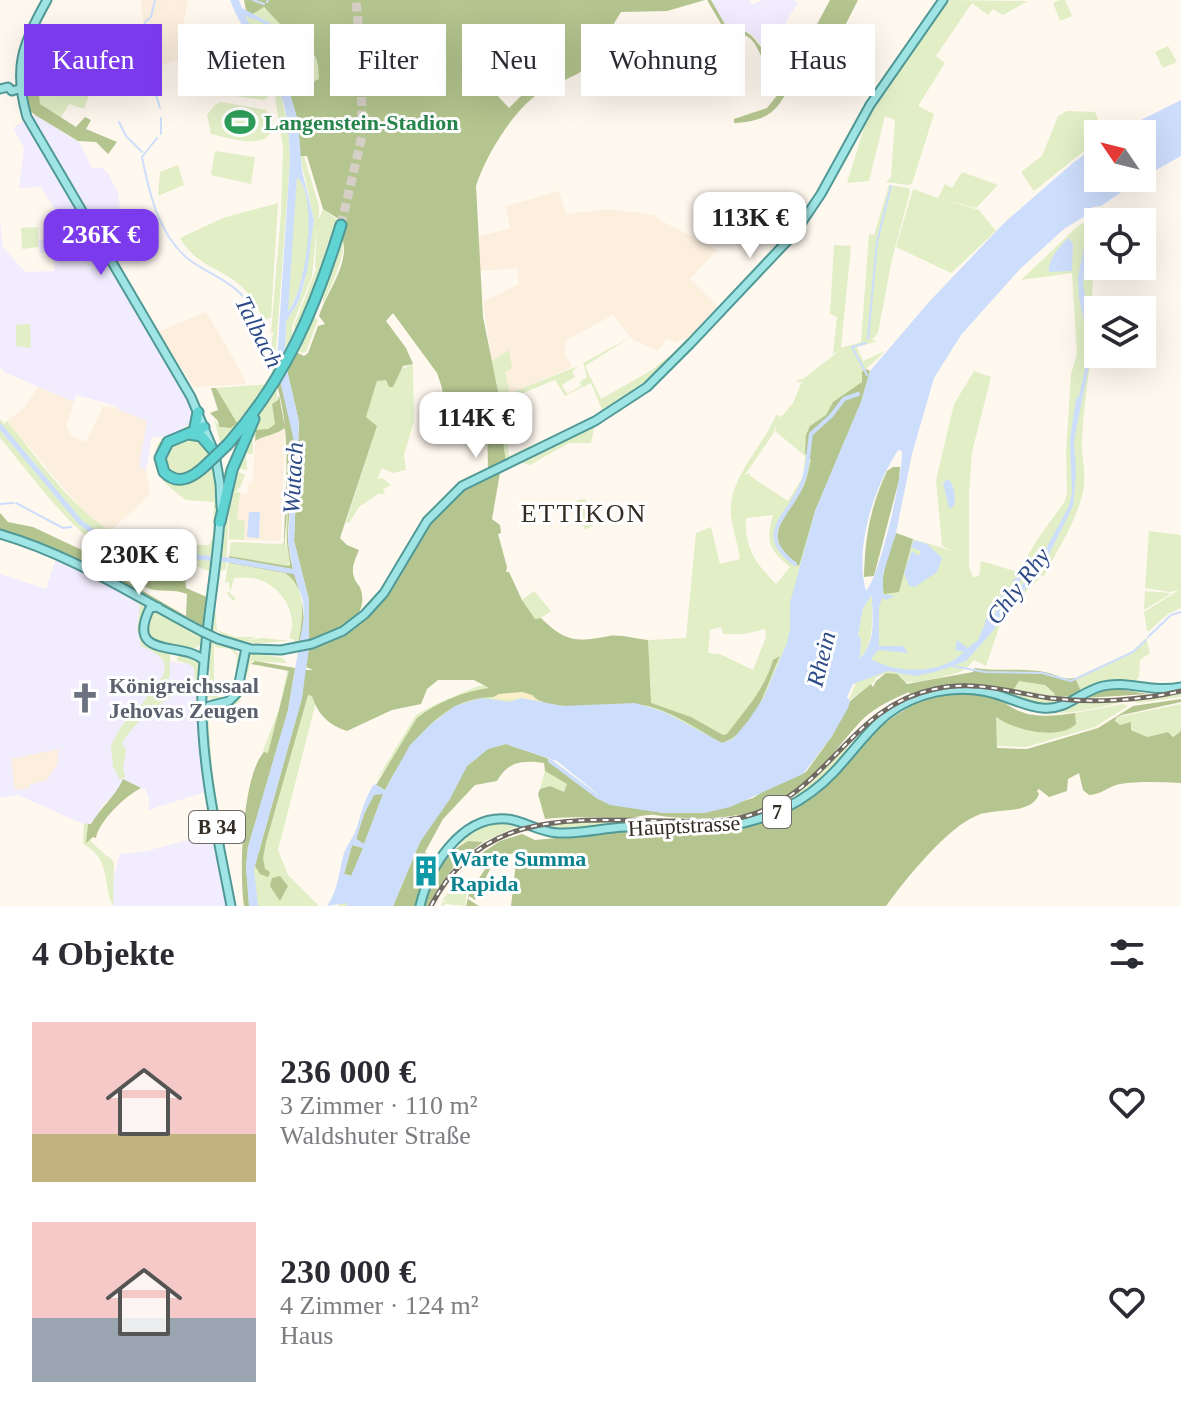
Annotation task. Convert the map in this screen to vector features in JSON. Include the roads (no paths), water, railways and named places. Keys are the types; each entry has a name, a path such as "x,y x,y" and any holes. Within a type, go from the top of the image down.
{"highway":[{"path":"220,522 244,438 302,333 324,281 341,225"},
{"path":"198,412 201,426 164,446 160,458 164,472 176,479 186,479 205,466 228,444 269,391"},
{"path":"186,434 201,436 214,452"}],"main road":[{"path":"47,0 28,34 19,69 19,89 27,117 198,412"},
{"path":"0,534 72,560 245,652 287,649 320,642 351,625 374,606 427,521 462,486 616,410 647,387 782,248 805,219 870,105 943,0"},
{"path":"18,80 10,80 4,88 12,91 19,89"},
{"path":"201,426 214,452"},
{"name":"B 34","path":"214,452 220,484 220,522 202,692 204,728 231,906"},
{"path":"140,596 147,617 146,636 152,645 191,652 200,649 206,639"},
{"path":"147,617 150,608 158,607"},
{"path":"191,652 204,661"},
{"path":"204,728 207,707 233,699 237,693 245,652"},
{"name":"Hauptstrasse","path":"420,906 427,882 442,856 467,830 484,822 505,819 561,833 624,828 716,828 744,823 776,813 806,796 834,772 866,731 884,715 926,695 971,689 1040,708 1051,708 1109,685 1153,690 1181,687"},
{"path":"202,692 209,701 218,702"}],"water":[{"path":"230,0 239,0 242,8 271,24 245,16 249,24 242,24"},
{"path":"281,96 290,96 298,121 302,171 314,220 307,271 299,301 286,321 285,359 276,375 290,160","holes":["297,177 304,187 309,222 308,243 300,284 288,312"]},
{"path":"1181,100 1181,156 1156,170 1156,120 1141,120"},
{"name":"Rhein","path":"1084,155 1084,192 1122,192 1101,206 1084,208 1084,217 1064,229 1020,269 961,335 934,378 883,574 883,594 895,596 886,600 882,598 879,608 879,646 903,646 908,653 878,650 871,659 893,667 919,670 955,660 964,652 955,650 957,640 968,648 978,640 983,628 990,624 984,627 996,601 1009,591 1014,579 1023,575 1016,587 996,606 990,620 1003,602 1029,578 1029,572 1046,549 1069,506 1072,492 1070,439 1076,399 1085,368 1088,368 1074,441 1076,473 1073,506 1049,554 1035,573 1035,579 1006,608 993,631 966,661 915,676 888,671 853,684 847,697 850,701 848,708 832,736 803,774 730,807 704,813 663,813 610,805 598,799 598,794 557,761 506,744 488,749 467,766 450,799 420,842 393,906 347,906 347,903 327,906 336,887 344,853 374,784 385,790 410,745 455,706 481,698 510,702 521,698 562,706 635,703 664,712 722,743 733,739 764,697 787,643 790,603 815,511 861,402 870,371 928,303 1005,222","holes":["898,450 902,451 901,463 890,524 878,566 866,591 863,556 868,518 881,482","872,595 871,636 860,659 861,639 858,635 863,608","383,794 364,844 356,839 364,814 374,795","352,845 363,848 351,876 344,874"]},
{"path":"1069,238 1073,244 1072,271 1049,272 1052,258"},
{"path":"1084,247 1084,321 1078,277"},
{"name":"Wutach","path":"287,370 299,422 294,541 309,600 309,647 302,698 254,869 258,906 249,906 248,847 288,710 304,617 303,601 291,573 288,542 294,441 280,381"},
{"path":"948,479 954,493 952,508 949,508 943,483"},
{"path":"249,512 260,512 259,538 247,537"},
{"path":"914,540 927,544 942,558 937,572 915,587 909,586 904,573 912,551 920,555 920,551 911,547"}],"waterway":[{"name":"Talbach","path":"155,0 151,17 143,29 150,75 160,108"},
{"path":"253,0 264,4"},
{"name":"Talbach","path":"161,118 161,134"},
{"path":"119,122 126,136 142,152"},
{"name":"Talbach","path":"157,138 142,157 162,224 187,258 234,288 247,301 276,370"},
{"path":"868,339 877,242 891,186"},
{"path":"866,343 852,347 867,375"},
{"path":"795,564 783,553 776,534 778,524 804,478 811,434 844,399 858,394"},
{"path":"0,426 81,523 109,543 141,552 229,560 296,572"},
{"path":"0,504 13,503"},
{"path":"16,503 63,528 71,527"},
{"path":"1148,637 1171,615 1181,612"},
{"path":"953,666 985,672 1042,673 1071,681 1133,652 1146,640"},
{"path":"550,761 598,797"}],"tunnel":[{"path":"341,225 362,136 361,54 356,0"}],"railway":[{"path":"431,906 452,874 477,851 505,835 535,826 567,821 725,820 772,806 797,791 880,714 905,699 935,689 978,686 1049,698 1098,701 1181,691"}],"place":[{"name":"Langenstein-Stadion","path":"240,122"},
{"name":"Königreichssaal Jehovas Zeugen","path":"85,698"},
{"name":"Warte Summa Rapida","path":"426,871"}],"district":[{"name":"ETTIKON","path":"584,513"}],"water label":[{"name":"Chly Rhy","path":"1018,586"}]}
